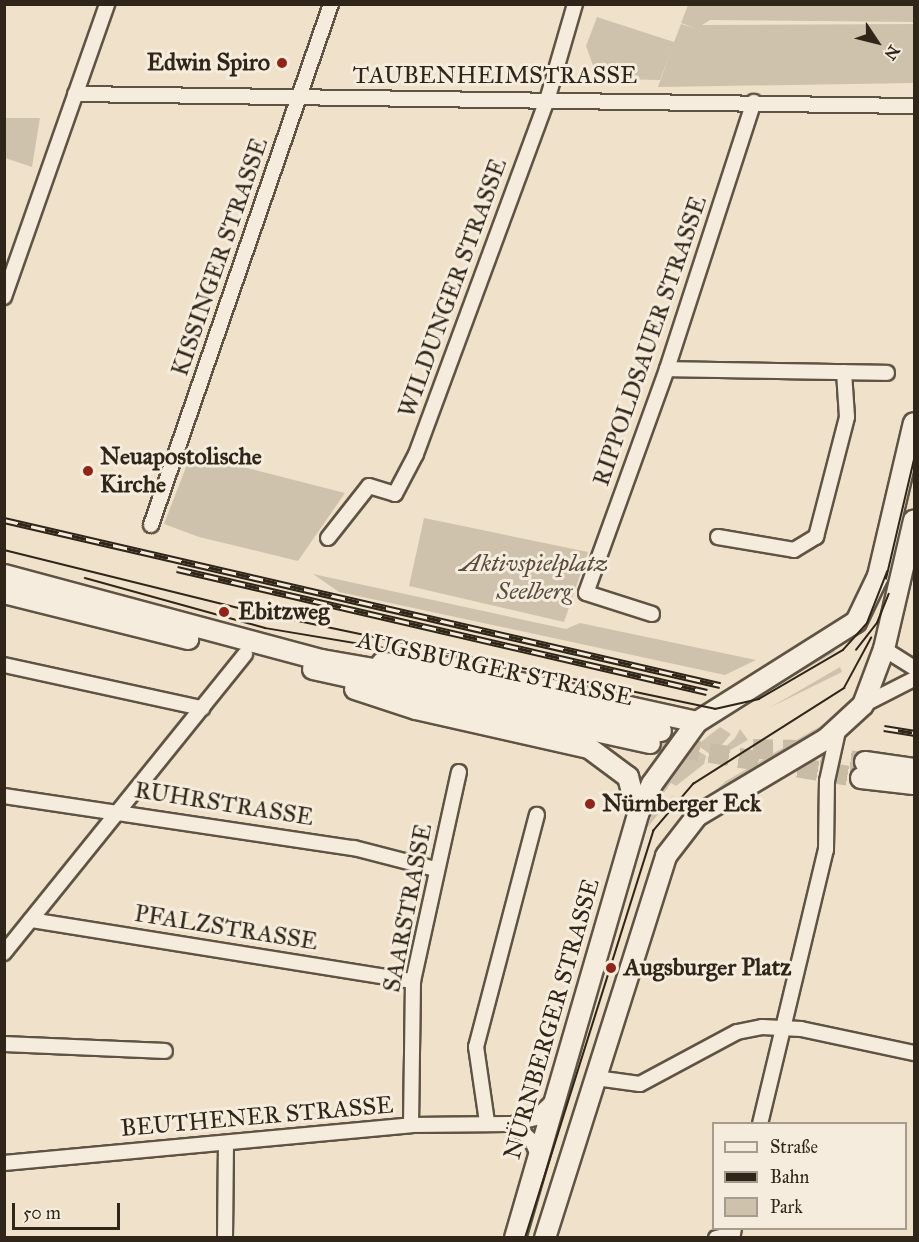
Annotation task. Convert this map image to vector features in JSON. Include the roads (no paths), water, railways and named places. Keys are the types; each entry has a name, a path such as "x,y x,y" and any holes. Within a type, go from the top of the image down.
{"main road":[{"path":"638,814 663,765 697,722 838,637 856,622 878,576 915,423"},
{"path":"545,1238 666,856 698,816 838,731 863,705 884,650 915,520"},
{"name":"AUGSBURGER STRASSE","path":"4,575 182,625 352,664 489,689 656,737 325,673 4,593"},
{"path":"352,664 418,662 697,722"},
{"path":"325,673 385,700 589,748 628,777 638,814"},
{"path":"865,764 915,755"},
{"path":"865,764 915,769"},
{"path":"865,764 915,784"},
{"name":"NÜRNBERGER STRASSE","path":"515,1238 638,814"}],"street":[{"path":"4,297 107,4"},
{"name":"KISSINGER STRASSE","path":"151,525 331,4"},
{"name":"WILDUNGER STRASSE","path":"328,538 369,486 395,494 416,454 548,97 575,4"},
{"name":"TAUBENHEIMSTRASSE","path":"75,94 298,98 548,97 915,106"},
{"name":"RIPPOLDSAUER STRASSE","path":"652,614 586,593 668,369 754,102"},
{"path":"668,369 887,373"},
{"path":"718,537 794,550 816,537 847,417 844,372"},
{"path":"884,650 915,668"},
{"path":"4,953 10,938 31,920 245,654"},
{"path":"4,665 202,708"},
{"path":"863,705 915,679"},
{"path":"759,1122 826,850 827,793 838,731"},
{"name":"SAARSTRASSE","path":"411,1125 413,981 435,869 459,772"},
{"name":"RUHRSTRASSE","path":"4,796 121,810 354,848 435,869"},
{"path":"487,1122 476,1047 537,815"},
{"name":"PFALZSTRASSE","path":"31,920 413,981"},
{"path":"596,1078 640,1084 737,1032 783,1026 915,1053"},
{"path":"4,1044 165,1051"},
{"name":"BEUTHENER STRASSE","path":"4,1163 226,1145 411,1125 487,1122 513,1124 535,1118 553,1101"},
{"path":"513,1124 532,1141 538,1155"},
{"path":"225,1238 226,1145"},
{"path":"716,1238 733,1234 734,1230"}],"tunnel":[{"path":"650,743 861,778"},
{"path":"753,749 804,750"},
{"path":"791,754 865,762"}],"tram line":[{"path":"886,579 914,460"},
{"path":"4,550 251,611 715,709 759,699 843,650 867,623 887,572"},
{"path":"85,578 265,628 403,651"},
{"path":"856,650 877,623 889,594"},
{"path":"525,1238 653,831 693,784 844,688 871,638"}],"railway":[{"path":"4,520 720,685"},
{"path":"177,569 707,692"},
{"path":"884,728 914,733"}],"place":[{"name":"Edwin Spiro","path":"282,63"},
{"name":"Neuapostolische Kirche","path":"88,471"},
{"name":"Ebitzweg","path":"224,612"},
{"name":"Nürnberger Eck","path":"590,804"},
{"name":"Augsburger Platz","path":"611,968"}],"park label":[{"name":"Aktivspielplatz Seelberg","path":"534,578"}]}
